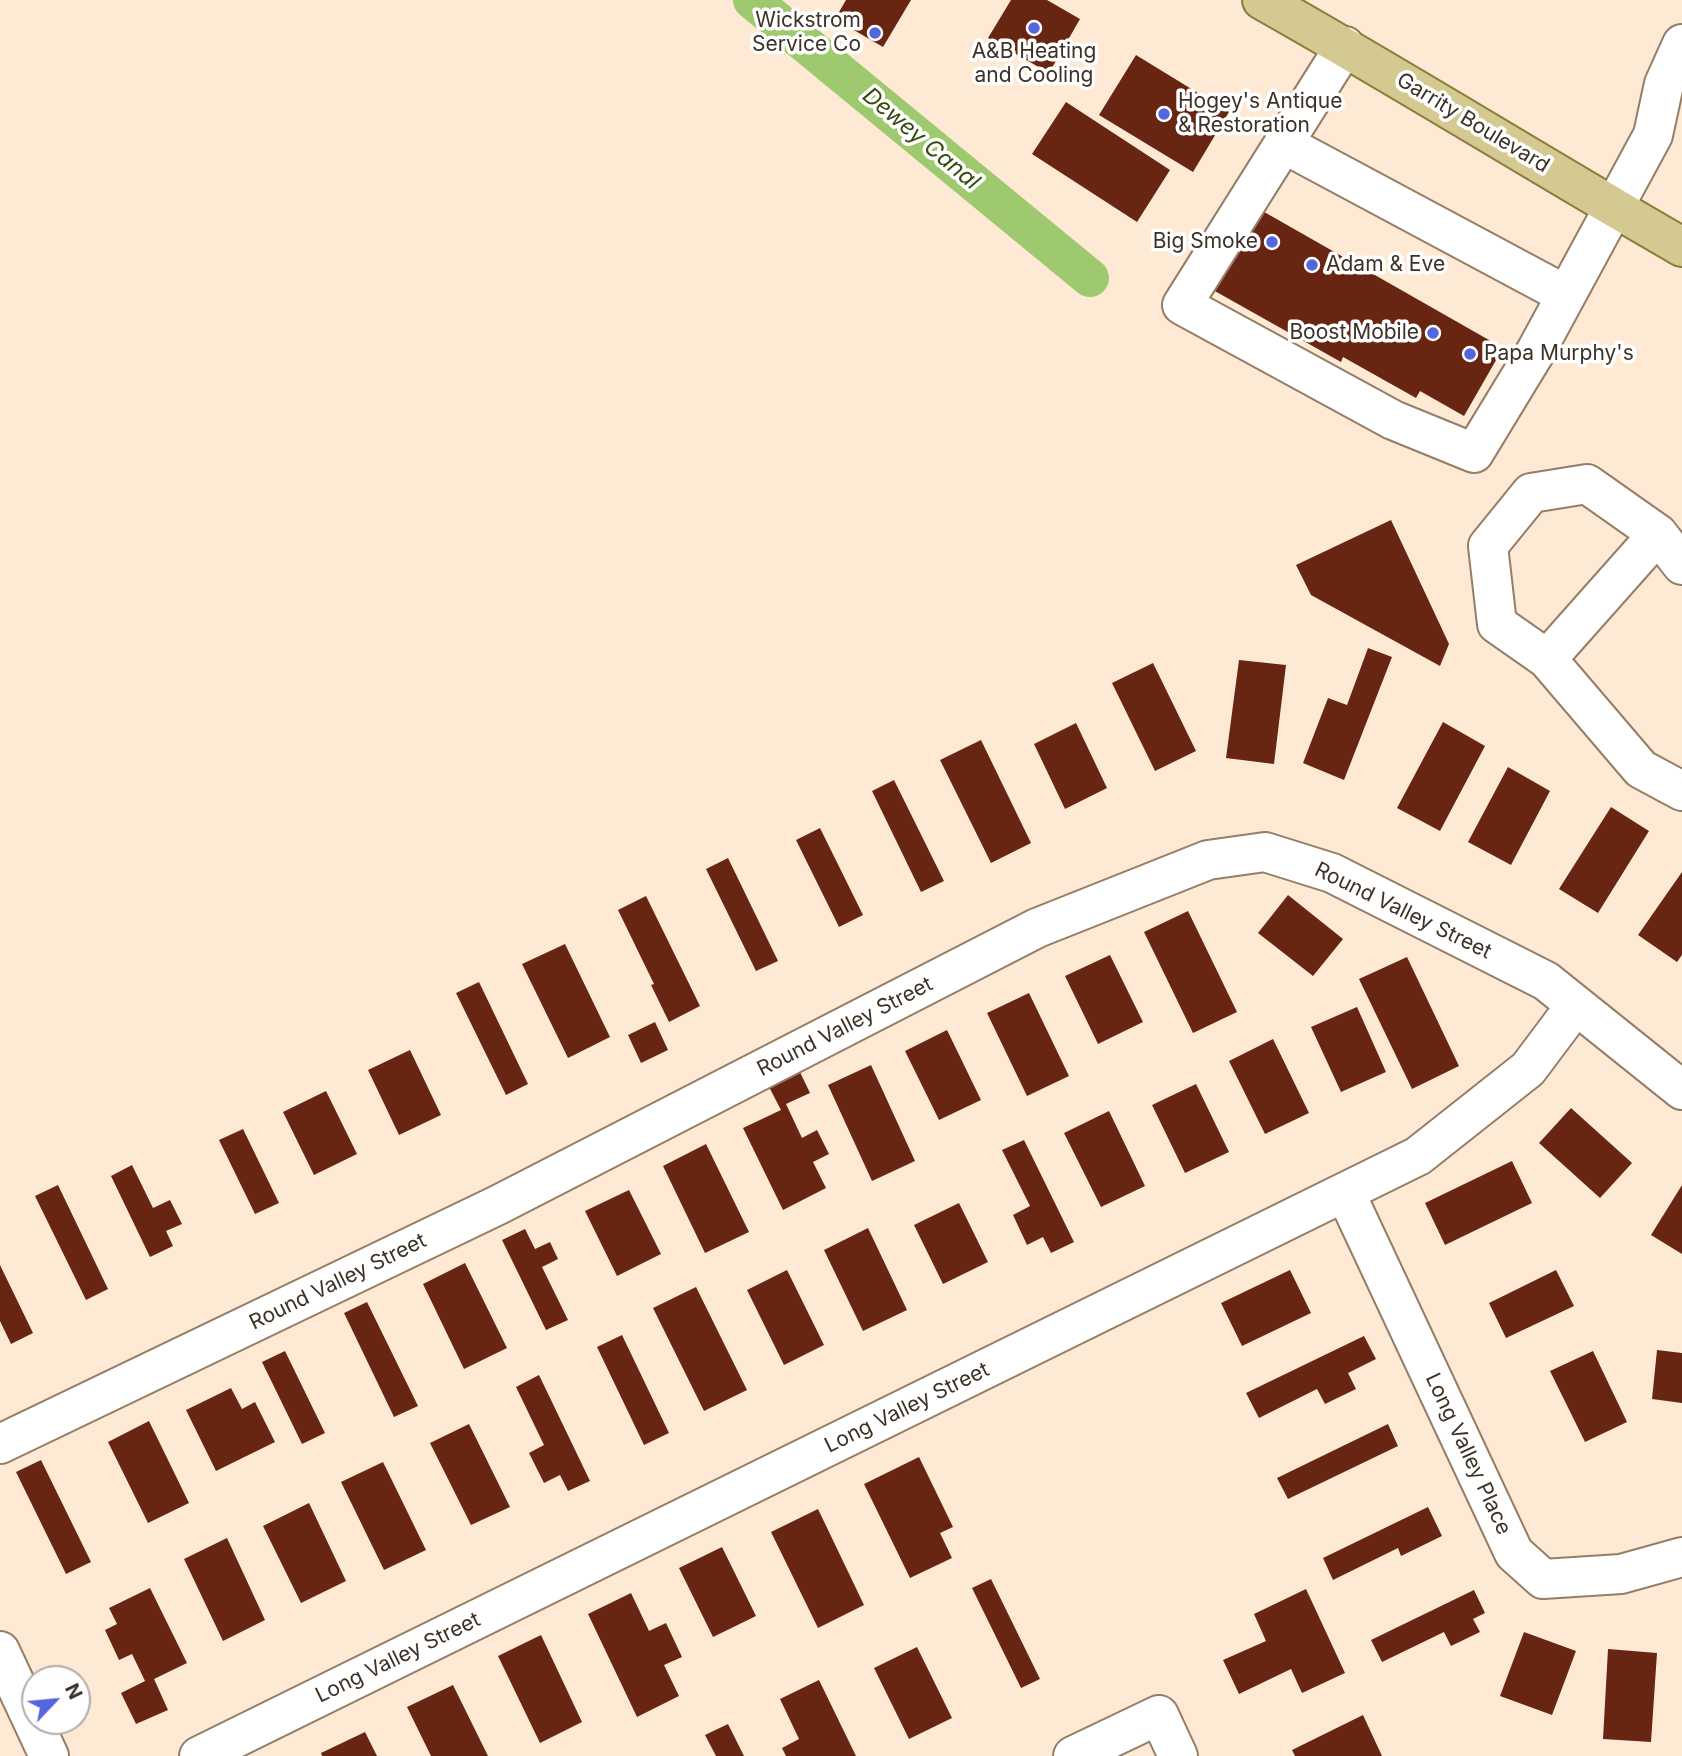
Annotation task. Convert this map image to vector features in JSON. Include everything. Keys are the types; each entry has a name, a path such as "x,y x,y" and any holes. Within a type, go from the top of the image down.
{"main road":[{"name":"Garrity Boulevard","path":"1262,0 1345,46 1682,247"}],"street":[{"path":"1345,46 1182,305 1381,414 1474,453 1536,351 1653,135 1664,84 1682,44"},
{"path":"1284,144 1566,295"},
{"path":"1682,565 1658,534 1587,484 1531,493 1488,546 1497,624 1547,659 1641,769 1682,791"},
{"path":"1547,659 1658,534"},
{"name":"Round Valley Street","path":"0,1444 498,1205 1037,928 1208,860 1265,852 1332,873 1546,981 1682,1090"},
{"name":"Long Valley Street","path":"199,1756 1418,1156 1528,1069 1576,1005"},
{"name":"Long Valley Place","path":"1345,1192 1514,1553 1543,1579 1621,1574 1682,1557"},
{"path":"1,1654 49,1756"},
{"path":"1073,1756 1158,1715 1178,1756"}],"building":[{"name":"Wickstrom Service Co","path":"846,0 911,0 883,47 835,19"},
{"name":"A&B Heating and Cooling","path":"1011,0 1047,0 1080,19 1049,73 988,38"},
{"name":"Hogey's Antique & Restoration","path":"1136,55 1229,112 1193,172 1099,115"},
{"path":"1066,102 1170,170 1137,222 1032,154"},
{"path":"1259,209 1503,348 1464,416 1420,391 1416,398 1343,357 1341,362 1213,290"},
{"path":"1391,520 1449,644 1440,666 1311,595 1296,565"},
{"path":"1368,648 1392,657 1344,780 1303,763 1328,698 1347,705"},
{"path":"1239,660 1286,665 1274,764 1226,758"},
{"path":"1153,663 1196,751 1155,771 1112,683"},
{"path":"1443,722 1485,746 1440,831 1397,808"},
{"path":"1076,723 1107,788 1065,809 1034,744"},
{"path":"981,740 1031,843 991,863 940,760"},
{"path":"1508,767 1550,791 1511,865 1468,842"},
{"path":"894,780 944,881 921,892 872,791"},
{"path":"1611,807 1649,831 1598,913 1559,889"},
{"path":"820,828 863,915 839,927 796,840"},
{"path":"728,858 778,961 756,971 706,869"},
{"path":"1682,872 1682,955 1677,962 1638,935"},
{"path":"1288,895 1343,939 1313,976 1258,933"},
{"path":"646,896 700,1006 669,1022 618,910"},
{"path":"1188,911 1237,1012 1193,1033 1144,932"},
{"path":"565,944 610,1037 568,1058 522,964"},
{"path":"1110,955 1143,1022 1098,1044 1065,976"},
{"path":"1407,957 1459,1066 1412,1089 1359,979"},
{"path":"479,982 528,1084 506,1095 456,993"},
{"path":"1029,993 1069,1076 1027,1096 987,1013"},
{"path":"1357,1007 1386,1072 1341,1092 1311,1027"},
{"path":"655,1022 668,1050 641,1063 628,1035"},
{"path":"947,1030 981,1100 939,1120 905,1051"},
{"path":"1273,1039 1309,1113 1265,1134 1229,1061"},
{"path":"410,1050 441,1115 399,1135 368,1070"},
{"path":"871,1065 915,1161 872,1181 828,1085"},
{"path":"799,1070 810,1093 786,1104 802,1138 817,1130 829,1154 813,1162 826,1188 783,1210 743,1128 781,1110 768,1085"},
{"path":"1196,1084 1229,1152 1185,1173 1152,1105"},
{"path":"326,1091 357,1154 314,1175 283,1112"},
{"path":"1571,1108 1632,1163 1600,1198 1539,1143"},
{"path":"1109,1111 1145,1186 1101,1207 1064,1133"},
{"path":"243,1129 279,1203 255,1214 219,1140"},
{"path":"1024,1140 1074,1242 1051,1253 1043,1237 1027,1245 1013,1215 1030,1206 1002,1150"},
{"path":"706,1144 749,1232 705,1253 663,1166"},
{"path":"1512,1161 1532,1203 1445,1245 1425,1203"},
{"path":"132,1165 153,1208 170,1200 182,1224 166,1231 173,1246 150,1257 111,1176"},
{"path":"58,1185 108,1289 86,1300 35,1196"},
{"path":"1682,1185 1682,1254 1651,1235"},
{"path":"629,1190 661,1254 617,1276 585,1211"},
{"path":"959,1203 988,1262 943,1284 914,1225"},
{"path":"868,1228 907,1310 863,1331 824,1250"},
{"path":"525,1229 535,1249 550,1242 558,1259 542,1267 568,1320 546,1330 502,1240"},
{"path":"465,1263 507,1348 464,1369 423,1284"},
{"path":"0,1265 33,1333 11,1344 0,1321"},
{"path":"787,1270 824,1345 784,1365 747,1290"},
{"path":"1290,1270 1311,1313 1242,1346 1221,1303"},
{"path":"1556,1270 1574,1306 1506,1338 1489,1303"},
{"path":"696,1287 747,1390 704,1411 653,1308"},
{"path":"367,1302 418,1406 394,1417 344,1313"},
{"path":"622,1335 669,1433 644,1445 597,1347"},
{"path":"1364,1336 1376,1359 1348,1373 1356,1389 1325,1404 1317,1389 1259,1418 1246,1393"},
{"path":"1657,1350 1682,1353 1682,1403 1652,1399"},
{"path":"285,1351 325,1433 302,1444 262,1362"},
{"path":"1593,1351 1627,1422 1585,1442 1550,1371"},
{"path":"539,1375 590,1481 568,1491 560,1475 544,1483 529,1453 544,1445 516,1387"},
{"path":"231,1388 242,1409 255,1402 275,1442 216,1471 186,1410"},
{"path":"149,1421 189,1503 148,1523 108,1442"},
{"path":"469,1424 510,1507 471,1525 430,1443"},
{"path":"1388,1424 1398,1446 1288,1499 1277,1478"},
{"path":"919,1457 953,1527 940,1533 952,1558 910,1578 864,1484"},
{"path":"41,1460 91,1562 66,1574 16,1472"},
{"path":"383,1462 426,1550 384,1570 341,1482"},
{"path":"309,1503 346,1581 301,1603 263,1526"},
{"path":"1428,1507 1442,1536 1401,1556 1398,1548 1333,1580 1323,1558"},
{"path":"818,1509 864,1605 818,1628 771,1532"},
{"path":"227,1538 265,1620 223,1641 184,1559"},
{"path":"722,1547 756,1616 713,1637 679,1568"},
{"path":"991,1579 1040,1679 1021,1688 972,1588"},
{"path":"150,1588 187,1663 154,1679 168,1710 136,1724 121,1693 145,1681 132,1654 119,1660 105,1630 117,1624 109,1608"},
{"path":"1306,1589 1345,1673 1302,1693 1291,1669 1239,1694 1223,1660 1266,1641 1254,1614"},
{"path":"1474,1590 1485,1613 1473,1619 1480,1632 1451,1646 1444,1632 1382,1662 1371,1640"},
{"path":"631,1593 649,1631 666,1623 682,1657 664,1665 679,1696 637,1717 588,1614"},
{"path":"1524,1632 1576,1651 1552,1715 1500,1696"},
{"path":"541,1635 582,1722 540,1743 498,1656"},
{"path":"917,1647 952,1718 909,1739 874,1668"},
{"path":"1608,1649 1657,1653 1651,1742 1603,1739"},
{"path":"819,1680 856,1756 786,1756 782,1748 799,1739 780,1699"},
{"path":"453,1685 488,1756 431,1756 407,1707"},
{"path":"1363,1715 1382,1756 1295,1756 1292,1750"},
{"path":"728,1724 744,1756 716,1756 705,1735"},
{"path":"365,1732 377,1756 322,1756 321,1753"}],"waterway":[{"name":"Dewey Canal","path":"752,0 1090,278"}],"place":[{"name":"A&B Heating and Cooling","path":"1034,28"},
{"name":"Wickstrom Service Co","path":"875,33"},
{"name":"Hogey's Antique & Restoration","path":"1164,114"},
{"name":"Big Smoke","path":"1272,242"},
{"name":"Adam & Eve","path":"1312,265"},
{"name":"Boost Mobile","path":"1433,333"},
{"name":"Papa Murphy's","path":"1470,354"}]}
